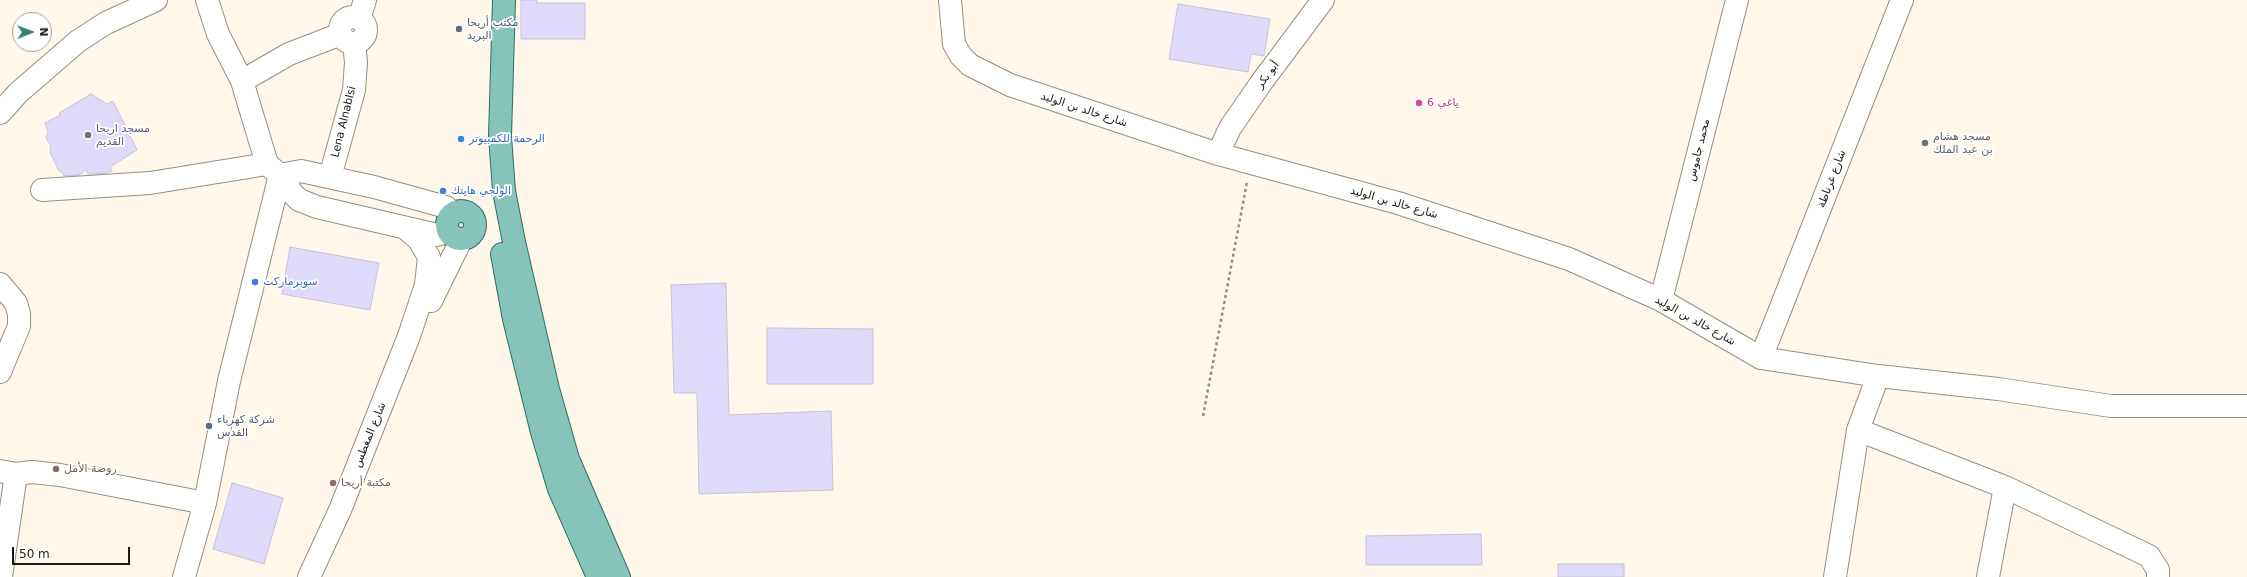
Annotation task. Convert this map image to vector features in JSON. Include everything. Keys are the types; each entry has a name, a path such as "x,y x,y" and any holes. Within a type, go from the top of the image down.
{"main road":[{"path":"489,0 486,132 493,218 514,319 542,432 560,489 598,577"},
{"path":"449,224 467,238 493,218 504,191 500,136 504,0"},
{"path":"493,218 548,389 568,458 619,577"}],"street":[{"path":"0,113 24,88 78,41 106,23 156,0"},
{"path":"207,0 218,34 242,81 274,169 299,200 311,205 419,237 437,235 449,224"},
{"name":"شارع خالد بن الوليد","path":"950,0 954,44 961,56 970,64 1010,85 1218,154 1398,203 1568,259 1661,300 1761,358 1878,376 1998,389 2111,406 2247,406"},
{"name":"أبو بكر","path":"1218,154 1230,128 1261,83 1323,0"},
{"name":"محمد جاموس","path":"1661,300 1737,0"},
{"name":"شارع غرناطة","path":"1761,358 1902,0"},
{"path":"242,81 288,54 348,38 362,40 366,32 362,9"},
{"name":"Lena Alnablsi","path":"330,177 354,90 356,62 348,38"},
{"path":"184,577 205,503 274,169"},
{"path":"42,190 150,184 274,169 301,171 407,195 449,224"},
{"path":"419,237 436,229 441,219 441,213 449,224"},
{"name":"شارع المغطس","path":"409,336 428,308 449,224"},
{"name":"شارع المغطس","path":"309,577 340,510 409,336 429,274 429,258 419,237"},
{"path":"0,284 16,303 19,314 19,326 0,372"},
{"path":"1835,577 1858,430 1878,376"},
{"path":"1858,430 2005,487 2149,556 2158,570 2158,577"},
{"path":"1,577 8,473 32,472 60,475 205,503"},
{"path":"1988,577 2005,487"}],"path":[{"path":"1203,416 1249,163"}],"building":[{"path":"521,0 537,0 537,3 585,3 585,39 521,39"},
{"path":"1178,4 1270,19 1264,56 1251,54 1248,72 1169,59"},
{"name":"مسجد اريحا القديم","path":"91,94 107,104 113,101 137,150 110,167 112,171 107,173 88,174 86,170 79,175 64,176 62,172 59,171 50,152 51,146 46,138 48,131 45,123 60,115 59,113"},
{"path":"290,247 379,263 370,310 282,294"},
{"path":"726,283 729,415 831,411 833,490 699,494 697,393 674,393 671,285"},
{"path":"767,328 873,329 873,384 767,384"},
{"path":"232,483 283,498 264,564 213,549"},
{"path":"1481,534 1482,565 1366,565 1366,536"},
{"path":"1558,564 1624,564 1624,577 1558,577"}],"place":[{"name":"مكتب أريحا البريد","path":"459,29"},
{"name":"ياغي 6","path":"1419,103"},
{"name":"مسجد اريحا القديم","path":"88,135"},
{"name":"الرحمة للكمبيوتر","path":"461,139"},
{"name":"مسجد هشام بن عبد الملك","path":"1925,143"},
{"name":"الولجي هايتك","path":"443,191"},
{"name":"سوبرماركت","path":"255,282"},
{"name":"شركة كهرباء القدس","path":"209,426"},
{"name":"روضة الأمل","path":"56,469"},
{"name":"مكتبة أريحا","path":"333,483"}]}
